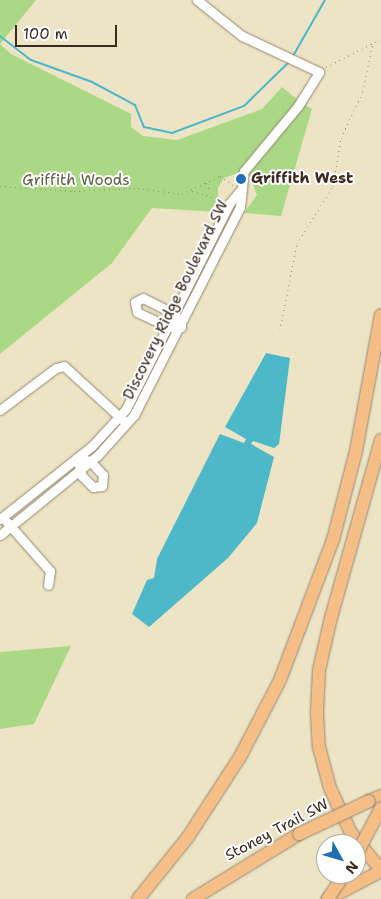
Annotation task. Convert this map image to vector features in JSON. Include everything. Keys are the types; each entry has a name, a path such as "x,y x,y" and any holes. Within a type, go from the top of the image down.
{"highway":[{"path":"138,899 204,813 280,680 333,540 381,315"},
{"path":"366,875 381,871 351,833 330,788 318,747 317,713 319,670 330,622 381,440"},
{"name":"Stoney Trail SW","path":"193,899 299,834 375,798"},
{"path":"366,836 381,808"},
{"path":"328,899 343,884"}],"street":[{"path":"196,0 242,36 289,54 319,72 298,106 244,171 241,191"},
{"name":"Discovery Ridge Boulevard SW","path":"1,518 77,458 120,417 175,314 229,204 241,191"},
{"name":"Discovery Ridge Boulevard SW","path":"0,534 90,461 127,425 181,327 240,208 241,191"},
{"path":"143,298 175,314 181,327 168,327 137,312 135,302 143,298"},
{"path":"0,410 56,368 64,366 127,425"},
{"path":"77,458 90,461 104,478 102,486 93,487 78,470 77,458"},
{"path":"1,518 50,571 48,585"}],"path":[{"path":"319,72 381,39"},
{"path":"280,330 297,244 333,186 341,138 363,91 373,42"},
{"path":"192,191 222,176 241,191"},
{"path":"206,183 209,193"},
{"path":"0,186 192,191 209,193 229,204"}],"green space":[{"path":"0,0 36,0 0,44"},
{"name":"Griffith Woods","path":"0,44 11,54 131,114 131,127 143,136 177,140 262,109 282,87 299,101 238,173 224,178 218,188 218,212 152,208 112,263 0,354"},
{"path":"305,105 312,109 281,216 244,213 257,195 248,172"},
{"path":"71,646 34,724 0,729 0,652"}],"water":[{"path":"266,353 290,358 279,444 274,448 253,441 251,444 274,457 257,523 228,558 149,627 132,614 147,580 154,578 157,559 220,434 244,443 246,439 225,427"}],"waterway":[{"path":"293,56 325,0"},
{"path":"0,36 31,60 92,82 135,105 144,127 172,133 244,106 289,62"}],"place":[{"name":"Griffith West","path":"241,179"}]}
